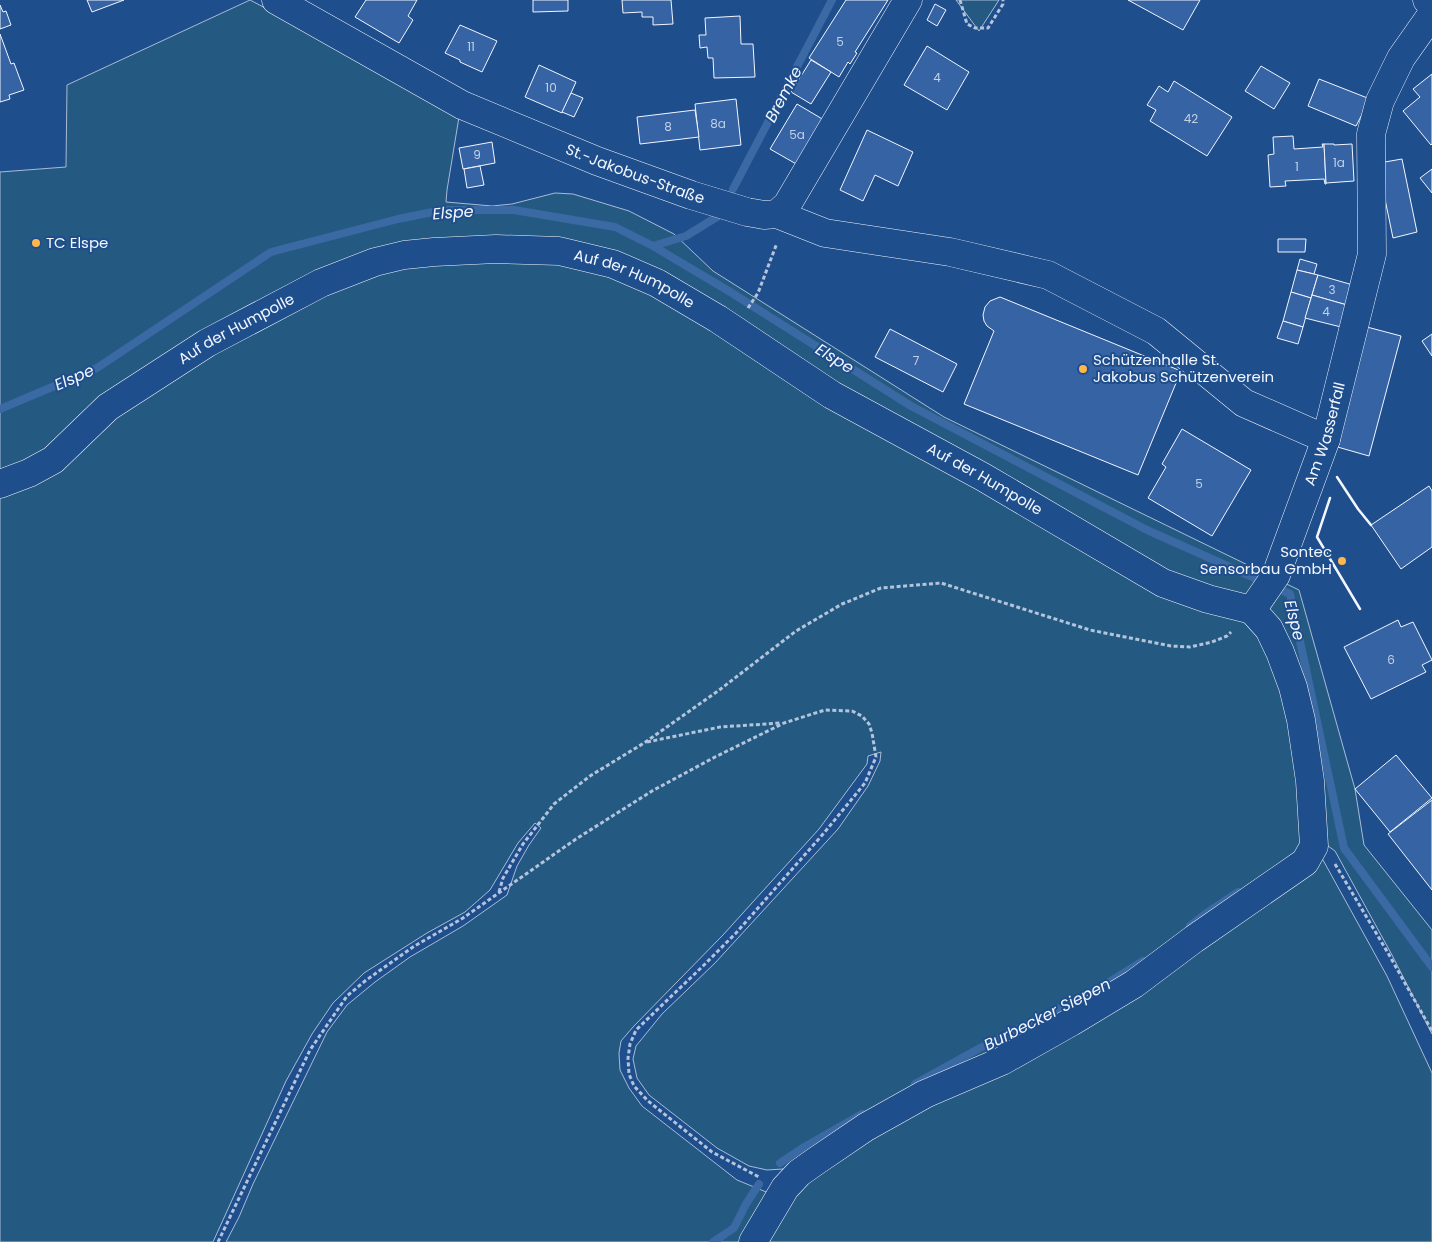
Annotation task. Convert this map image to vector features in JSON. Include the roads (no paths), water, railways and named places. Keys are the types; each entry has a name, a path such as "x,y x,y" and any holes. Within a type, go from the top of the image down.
{"street":[{"name":"St.-Jakobus-Straße","path":"276,0 462,104 597,161 691,195 747,212 764,215 777,214 825,233 950,252 1048,274 1156,332 1244,403 1326,439"},
{"path":"777,214 787,205 908,0"},
{"path":"1427,0 1432,4"},
{"name":"Am Wasserfall","path":"1264,593 1326,439 1372,254 1371,134 1393,52 1432,14"},
{"name":"Auf der Humpolle","path":"0,484 29,473 53,460 108,407 207,344 321,283 375,262 404,255 496,249 559,251 614,264 657,283 718,318 832,395 982,477 1163,583 1208,599 1264,593"},
{"path":"753,1242 785,1188 799,1173 866,1126 926,1094 1002,1061 1071,1022 1134,984 1194,939 1305,862 1314,846 1310,781 1301,720 1293,686 1280,652 1268,629 1264,593"}],"waterway":[{"name":"Bremke","path":"733,189 832,0"},
{"name":"Elspe","path":"0,409 97,368 271,252 398,219 443,210 514,210 615,227 653,246 732,293 911,406 1147,530 1290,594 1344,848 1432,967"},
{"name":"Bremke","path":"653,246 686,236 720,215"},
{"name":"Burbecker Siepen","path":"1190,926 1238,892"},
{"name":"Burbecker Siepen","path":"915,1084 980,1048 1100,988 1143,961"},
{"name":"Burbecker Siepen","path":"780,1163 862,1114"},
{"name":"Burbecker Siepen","path":"713,1242 734,1228 759,1184"}],"place":[{"name":"TC Elspe","path":"36,243"},
{"name":"Schützenhalle St. Jakobus Schützenverein","path":"1083,369"},
{"name":"Sontec Sensorbau GmbH","path":"1342,561"}]}
